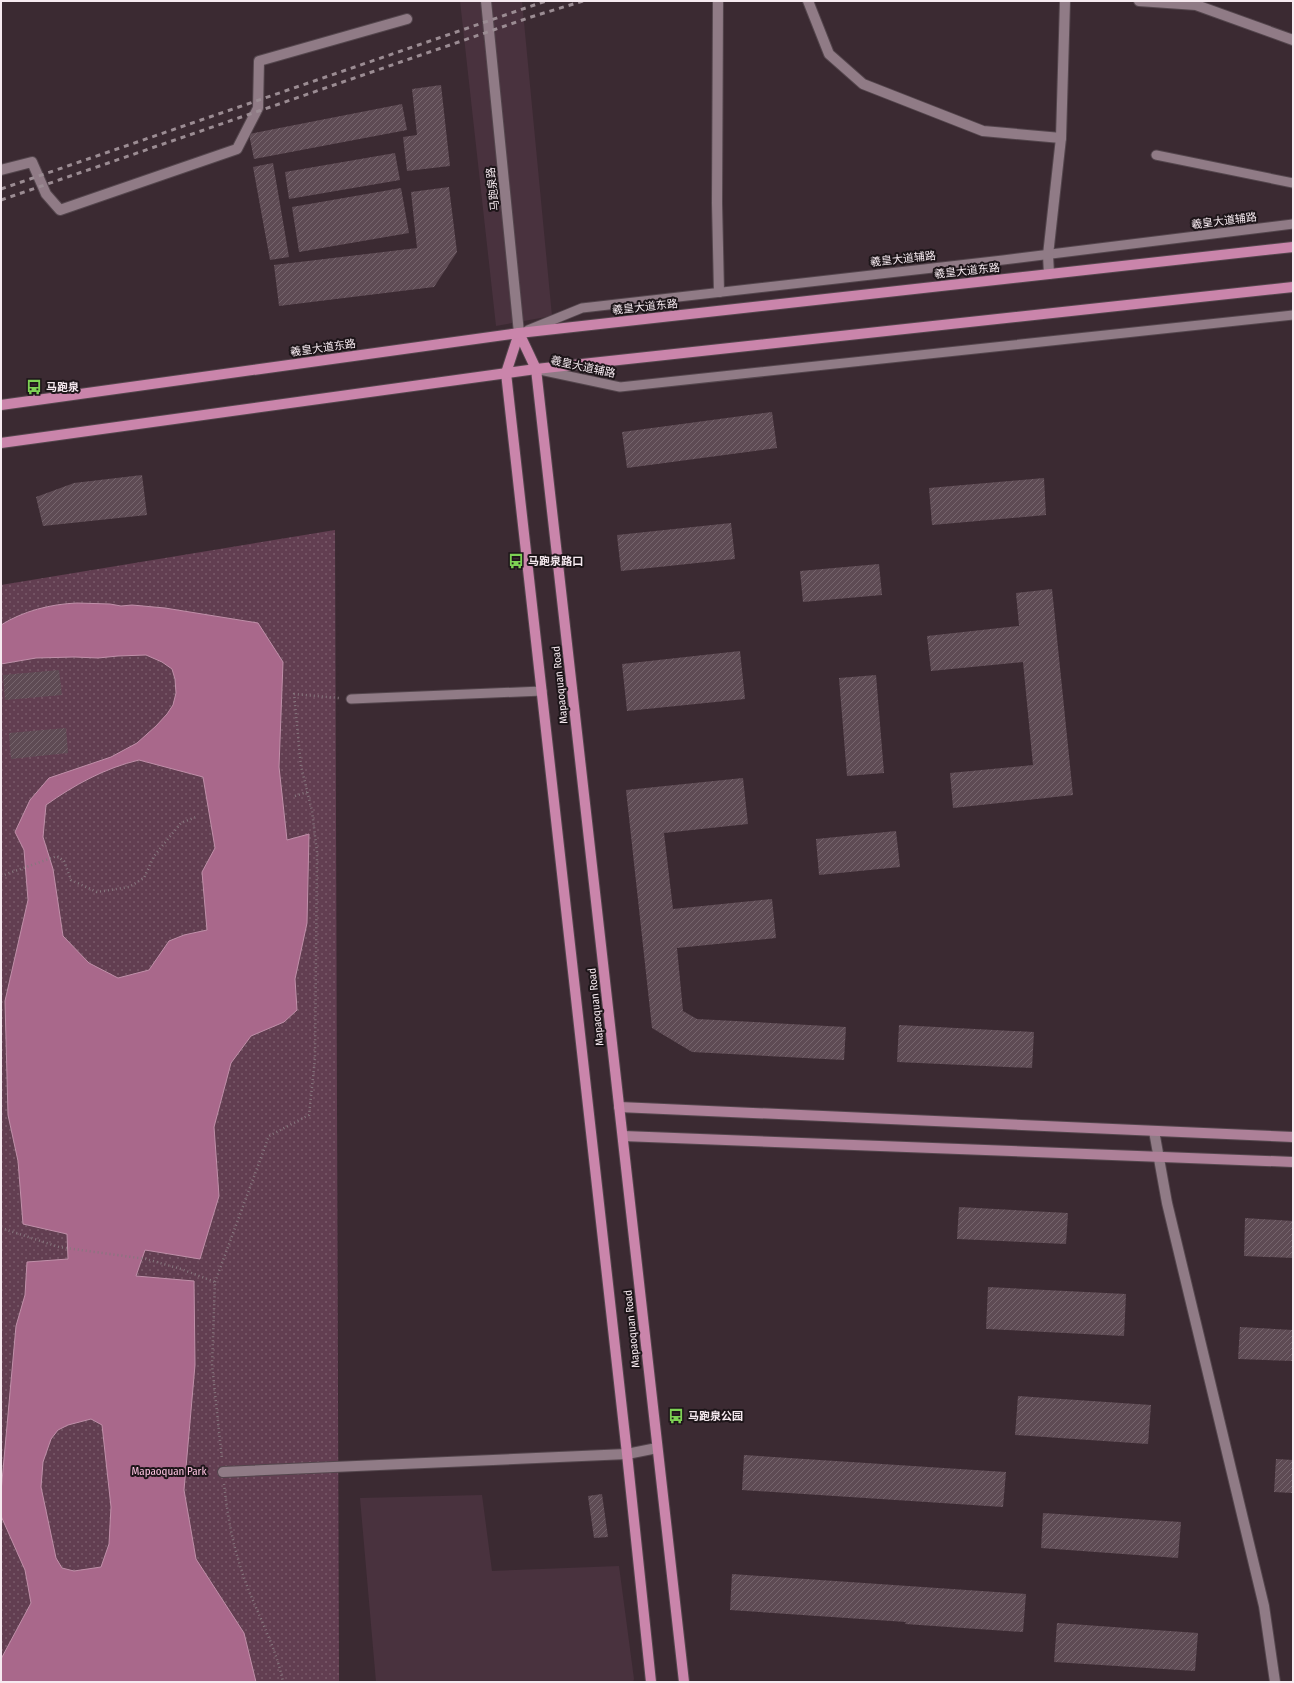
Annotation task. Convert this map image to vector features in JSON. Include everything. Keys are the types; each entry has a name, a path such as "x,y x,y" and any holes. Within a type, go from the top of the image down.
{"main road":[{"name":"羲皇大道东路","path":"1,405 520,333 1293,247"},
{"path":"1,443 536,369 1293,287"},
{"name":"Mapaoquan Road","path":"520,333 536,369 684,1682"},
{"name":"马跑泉路","path":"506,373 520,333"},
{"name":"Mapaoquan Road","path":"506,373 628,1454 651,1682"}],"street":[{"name":"马跑泉路","path":"486,1 520,333"},
{"path":"718,1 718,292"},
{"path":"808,1 829,54 862,84 983,131 1061,138"},
{"path":"1049,274 1048,254 1061,138 1065,1"},
{"path":"1139,1 1196,5 1293,40"},
{"path":"1,170 32,162 46,194 60,210 237,149 258,108 259,61 407,19"},
{"path":"619,1107 1293,1137"},
{"path":"1154,1131 1167,1203 1264,1606 1275,1682"},
{"path":"622,1136 1293,1162"},
{"path":"223,1472 628,1454 658,1448"}],"lane":[{"path":"1156,155 1293,183"},
{"name":"羲皇大道辅路","path":"520,333 582,308 1293,224"},
{"name":"羲皇大道辅路","path":"536,369 620,387 1293,315"},
{"path":"351,699 542,691"}],"path":[{"path":"283,1682 259,1612 239,1562 227,1512 212,1365 215,1282 269,1136 309,1115 315,1059 317,852 312,811 301,766 294,694 351,699"},
{"path":"295,796 307,792"},
{"path":"1,876 16,872 56,856 64,861 71,880 97,892 129,887 144,878 154,856 181,823 196,817"},
{"path":"1,1228 59,1247 146,1259 181,1269 215,1282"}],"shaded area":[{"path":"460,1 522,1 552,316 496,326"},
{"path":"67,604 110,604 165,608 258,623 283,662 279,767 287,840 309,834 307,923 295,979 297,1010 284,1022 251,1036 231,1063 214,1127 219,1196 200,1259 145,1250 136,1276 194,1281 195,1365 184,1490 196,1559 244,1633 256,1682 1,1682 1,1659 31,1603 25,1570 1,1516 1,1492 16,1326 25,1295 27,1262 68,1259 67,1234 23,1224 18,1161 8,1115 5,1001 28,900 24,850 15,832 30,800 49,778 111,757 137,743 167,714 173,705 176,693 175,679 172,669 162,662 146,655 98,658 36,658 1,664 1,625 28,612","holes":["139,760 203,777 215,848 202,872 207,930 184,935 169,941 149,970 118,978 89,963 63,936 53,869 43,837 46,805 102,772","91,1419 102,1425 111,1507 109,1544 101,1567 74,1571 62,1568 56,1558 41,1487 43,1462 51,1439 58,1430 68,1425"]},
{"path":"482,1495 492,1571 619,1566 634,1679 633,1682 376,1682 360,1498"}],"green space":[{"name":"Mapaoquan Park","path":"335,530 339,1682 1,1682 1,585"}],"building":[{"path":"441,85 450,166 407,171 403,137 417,135 412,89"},
{"path":"402,104 407,130 254,159 249,134"},
{"path":"395,153 400,180 289,199 285,172"},
{"path":"273,163 289,257 270,260 253,167"},
{"path":"449,187 457,252 434,287 279,306 274,265 417,248 411,192"},
{"path":"401,188 409,233 299,252 292,207"},
{"path":"772,412 777,448 627,468 622,432"},
{"path":"142,475 147,515 43,526 36,497 74,483"},
{"path":"1044,478 1046,515 932,525 929,488"},
{"path":"731,523 735,559 621,571 617,535"},
{"path":"879,564 882,595 803,602 800,571"},
{"path":"1052,589 1073,795 953,808 950,773 1033,765 1023,662 931,671 927,636 1019,626 1016,593"},
{"path":"740,651 745,699 627,711 622,664"},
{"path":"59,670 62,695 5,700 3,675"},
{"path":"876,675 884,773 847,776 839,678"},
{"path":"66,728 68,753 11,759 9,733"},
{"path":"743,778 748,824 664,833 673,909 772,899 776,938 677,948 683,1011 697,1019 846,1027 844,1060 692,1052 652,1028 626,790"},
{"path":"896,831 900,867 819,875 816,839"},
{"path":"899,1025 1034,1032 1032,1068 897,1062"},
{"path":"959,1207 1068,1213 1066,1244 957,1239"},
{"path":"1245,1218 1293,1221 1293,1258 1244,1256"},
{"path":"988,1287 1126,1294 1124,1336 986,1329"},
{"path":"1240,1327 1293,1330 1293,1361 1238,1359"},
{"path":"1018,1396 1151,1405 1148,1444 1015,1435"},
{"path":"744,1455 1006,1472 1003,1507 742,1490"},
{"path":"1276,1459 1293,1460 1293,1493 1274,1492"},
{"path":"602,1494 608,1537 594,1538 588,1496"},
{"path":"1043,1513 1181,1522 1178,1558 1041,1548"},
{"path":"732,1574 1026,1594 1023,1632 905,1624 906,1622 730,1610"},
{"path":"1057,1623 1198,1633 1195,1671 1054,1662"}],"railway":[{"path":"1,189 546,1"},
{"path":"1,200 531,17 583,1"}],"place":[{"name":"马跑泉","path":"34,387"},
{"name":"马跑泉路口","path":"516,561"},
{"name":"马跑泉公园","path":"676,1416"}]}
